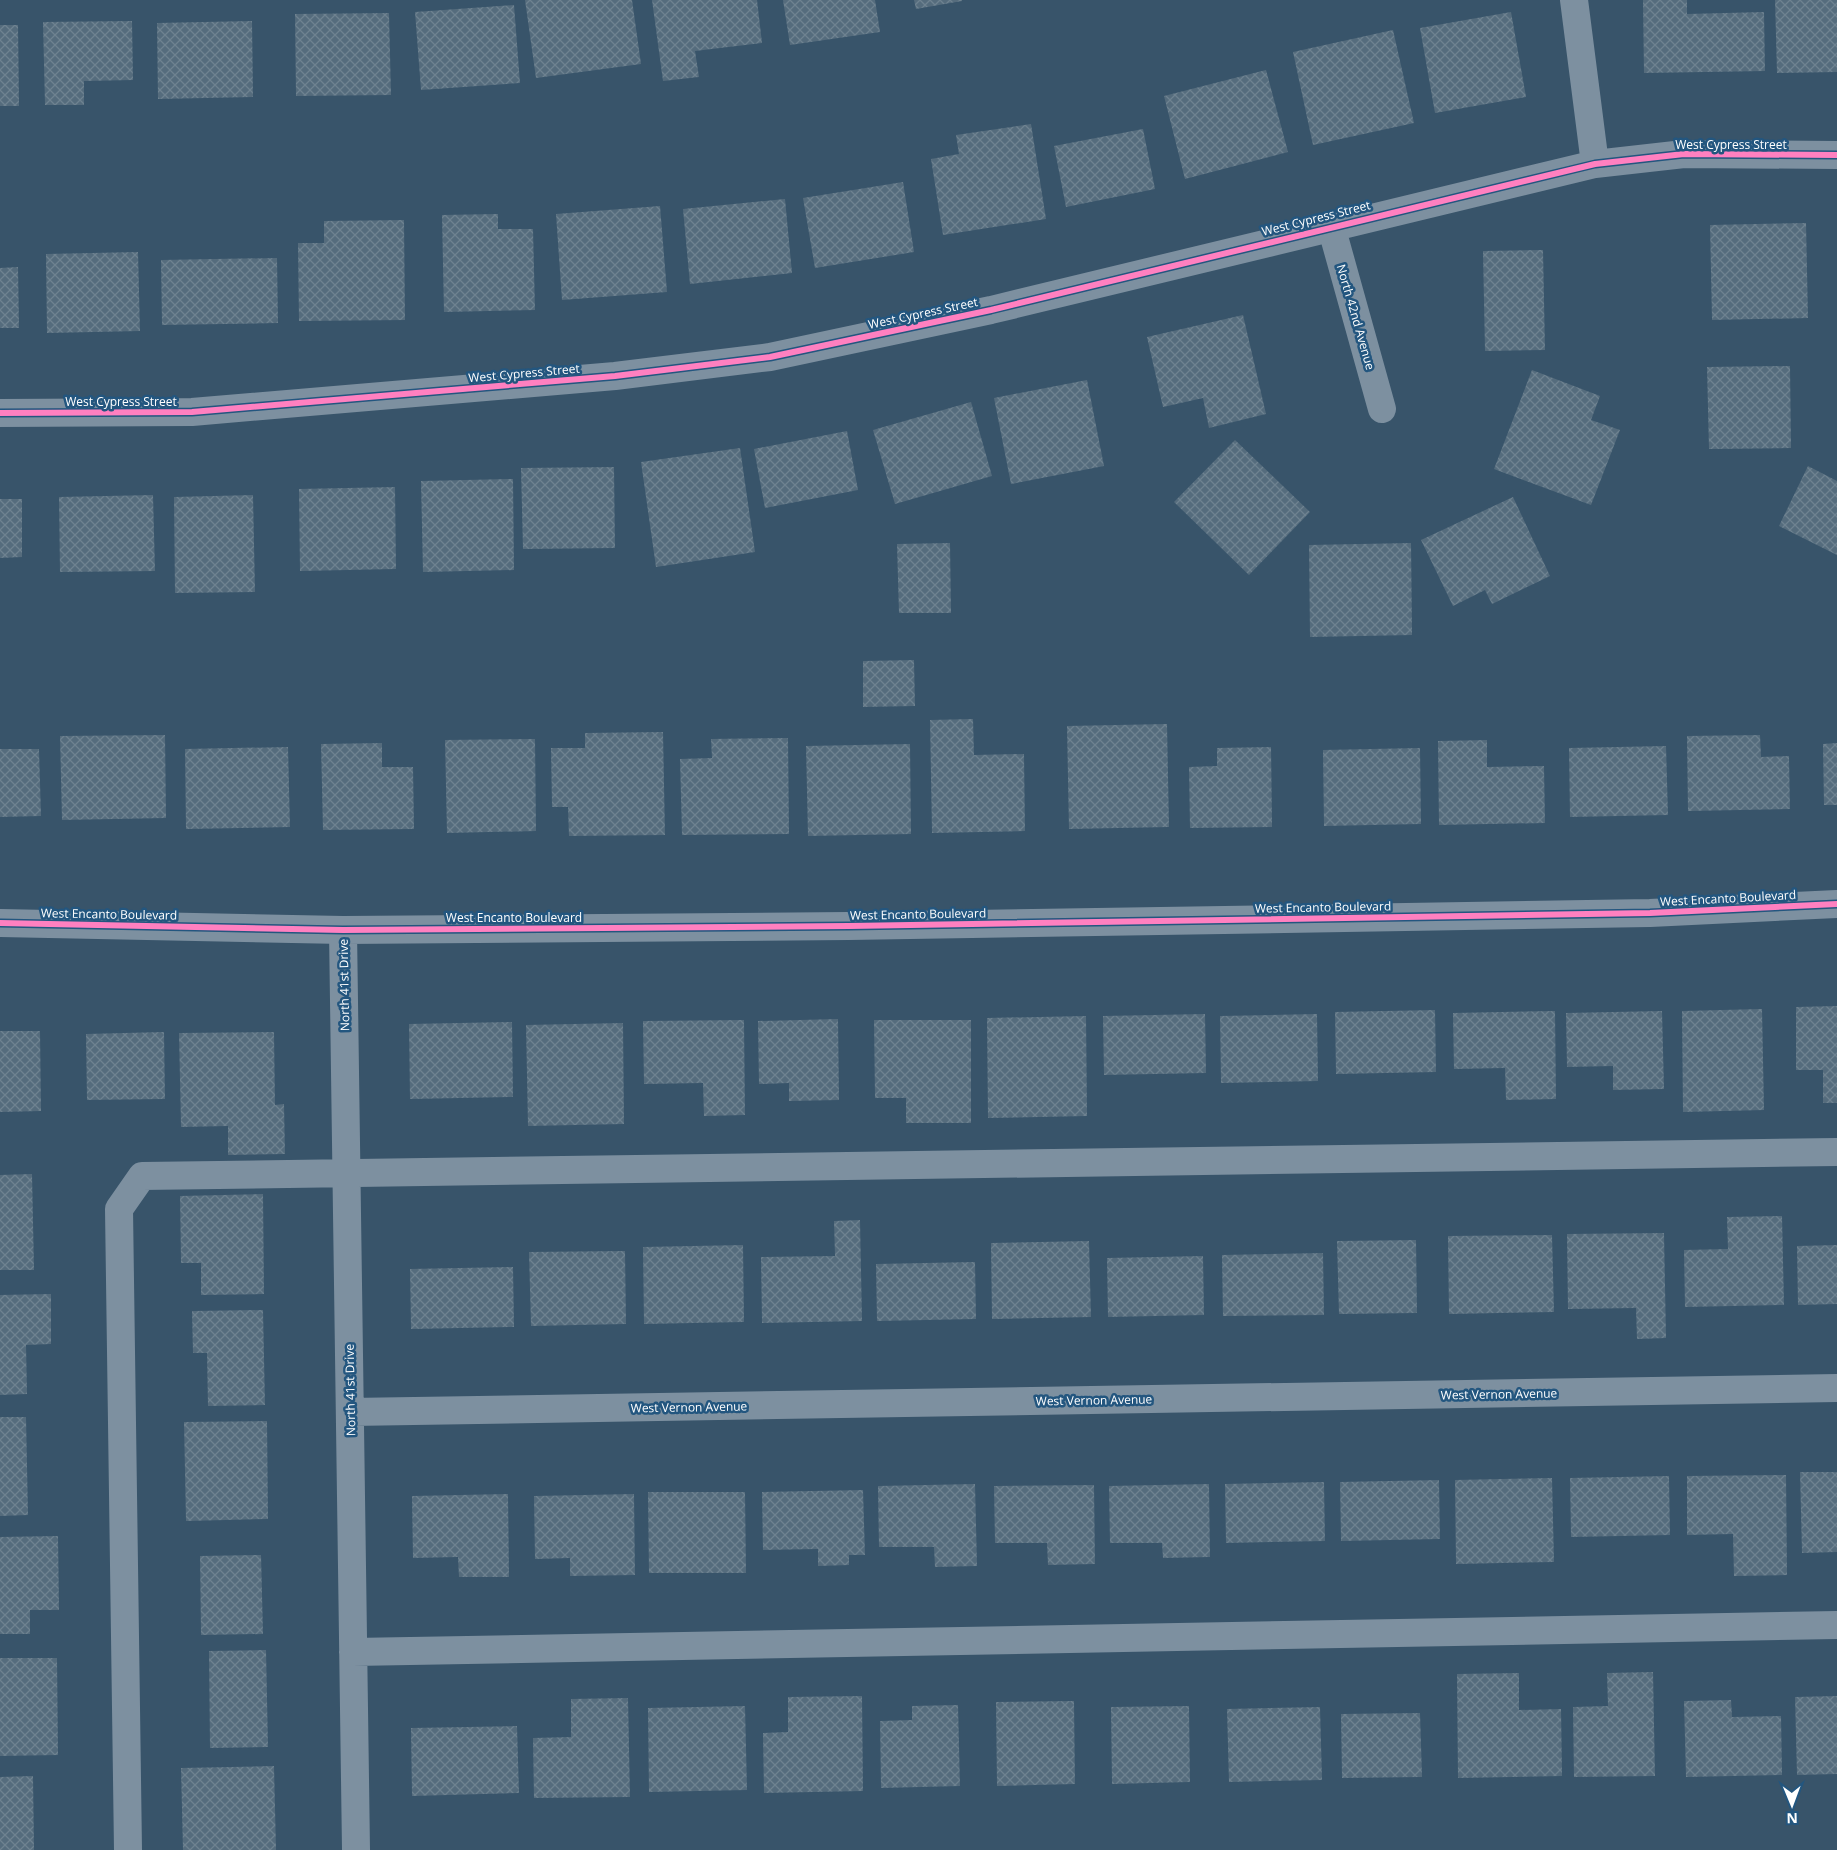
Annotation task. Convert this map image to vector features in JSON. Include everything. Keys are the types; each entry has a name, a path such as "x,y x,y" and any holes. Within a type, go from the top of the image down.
{"street":[{"path":"1574,0 1595,164"},
{"name":"West Cypress Street","path":"0,413 192,412 615,376 770,357 991,310 1331,226 1595,164 1684,154 1837,155"},
{"name":"North 42nd Avenue","path":"1331,226 1382,409"},
{"name":"West Encanto Boulevard","path":"0,923 343,930 849,926 1650,913 1837,904"},
{"name":"North 41st Drive","path":"343,930 356,1850"},
{"path":"128,1850 120,1209 142,1176 1837,1152"},
{"name":"West Vernon Avenue","path":"350,1412 1837,1388"},
{"path":"353,1652 1837,1625"}],"building":[{"path":"525,0 632,0 641,64 536,78"},
{"path":"652,0 757,0 762,43 695,51 699,77 663,81"},
{"path":"783,0 875,0 880,32 790,45"},
{"path":"914,0 962,0 962,1 916,9"},
{"path":"1643,0 1687,0 1687,14 1764,12 1765,71 1644,73"},
{"path":"1775,0 1837,0 1837,72 1777,73"},
{"path":"514,5 520,83 421,90 415,12"},
{"path":"1511,12 1526,97 1435,113 1420,28"},
{"path":"389,13 391,95 296,96 295,14"},
{"path":"132,21 133,80 84,81 84,105 45,105 43,22"},
{"path":"252,21 253,97 158,99 157,23"},
{"path":"0,25 18,25 19,106 0,106"},
{"path":"1393,30 1414,123 1313,145 1293,52"},
{"path":"1266,70 1288,152 1185,179 1164,96"},
{"path":"1031,124 1046,219 943,235 931,159 959,154 956,135"},
{"path":"1143,129 1155,189 1066,207 1054,146"},
{"path":"903,182 914,252 815,268 803,198"},
{"path":"785,199 792,273 690,284 683,209"},
{"path":"660,206 667,292 562,300 556,214"},
{"path":"498,214 498,229 533,229 535,310 444,312 442,215"},
{"path":"404,220 405,320 299,321 298,243 324,243 324,221"},
{"path":"1806,223 1808,318 1712,320 1710,225"},
{"path":"1543,250 1545,350 1485,351 1483,251"},
{"path":"138,252 140,331 47,333 46,254"},
{"path":"277,258 278,323 162,325 161,260"},
{"path":"18,267 19,328 0,328 0,268"},
{"path":"1243,315 1266,414 1209,428 1203,398 1163,407 1147,337"},
{"path":"1790,366 1791,448 1709,449 1707,367"},
{"path":"1532,370 1600,396 1591,420 1620,430 1591,505 1494,469"},
{"path":"1087,380 1104,466 1011,484 994,398"},
{"path":"971,402 992,476 895,504 873,430"},
{"path":"847,431 858,490 765,508 754,449"},
{"path":"1235,440 1310,512 1249,575 1174,502"},
{"path":"740,448 755,552 656,567 641,462"},
{"path":"1808,466 1837,481 1837,555 1779,526"},
{"path":"614,467 615,548 523,549 521,468"},
{"path":"513,479 514,570 423,572 421,481"},
{"path":"395,487 396,569 300,571 299,489"},
{"path":"153,495 155,571 60,572 59,497"},
{"path":"253,495 255,592 175,593 174,497"},
{"path":"1513,497 1550,576 1492,604 1485,590 1453,606 1421,540"},
{"path":"0,499 22,499 22,557 0,558"},
{"path":"950,543 951,613 899,613 897,544"},
{"path":"1411,543 1412,635 1310,637 1309,545"},
{"path":"914,660 915,706 863,707 863,661"},
{"path":"973,719 974,755 1024,754 1025,831 932,833 930,720"},
{"path":"1167,724 1169,827 1069,829 1067,726"},
{"path":"663,732 665,835 569,836 568,807 552,807 551,748 585,748 585,733"},
{"path":"165,735 166,818 62,820 60,736"},
{"path":"1760,735 1761,757 1789,756 1790,809 1688,811 1687,736"},
{"path":"788,738 789,834 682,835 680,759 712,758 711,739"},
{"path":"535,739 536,831 447,833 445,740"},
{"path":"1487,740 1487,767 1544,766 1545,823 1439,825 1438,741"},
{"path":"382,743 382,767 413,767 414,829 323,830 321,744"},
{"path":"1837,743 1837,805 1824,805 1823,744"},
{"path":"910,744 911,834 808,836 806,746"},
{"path":"1666,746 1668,815 1570,817 1569,748"},
{"path":"288,747 290,827 186,829 185,749"},
{"path":"1271,747 1272,827 1190,828 1189,767 1217,766 1217,748"},
{"path":"1420,748 1421,824 1324,826 1323,750"},
{"path":"0,749 39,749 41,816 0,817"},
{"path":"1837,1006 1837,1103 1823,1103 1823,1070 1796,1070 1796,1007"},
{"path":"1762,1009 1764,1110 1683,1112 1682,1011"},
{"path":"1435,1010 1436,1072 1336,1074 1335,1012"},
{"path":"1555,1011 1556,1099 1506,1100 1505,1068 1454,1069 1453,1013"},
{"path":"1662,1011 1664,1089 1613,1090 1613,1066 1567,1067 1566,1013"},
{"path":"1205,1014 1206,1073 1104,1075 1103,1016"},
{"path":"1317,1014 1318,1081 1221,1083 1220,1016"},
{"path":"1086,1016 1087,1116 988,1118 987,1018"},
{"path":"838,1019 839,1100 789,1101 789,1083 759,1084 758,1021"},
{"path":"744,1020 745,1115 704,1116 703,1083 644,1084 643,1021"},
{"path":"874,1020 971,1020 971,1123 906,1123 906,1098 875,1098"},
{"path":"512,1022 513,1097 410,1099 409,1024"},
{"path":"623,1023 624,1124 528,1126 526,1025"},
{"path":"0,1031 40,1031 41,1111 0,1112"},
{"path":"164,1032 165,1099 87,1100 86,1034"},
{"path":"274,1032 275,1105 284,1104 285,1154 228,1155 228,1126 181,1127 179,1033"},
{"path":"32,1174 34,1270 0,1270 0,1175"},
{"path":"263,1194 264,1294 201,1295 201,1263 181,1263 180,1196"},
{"path":"1782,1216 1784,1305 1685,1307 1684,1250 1728,1249 1727,1217"},
{"path":"860,1220 862,1321 762,1323 761,1257 835,1256 834,1221"},
{"path":"1664,1233 1666,1338 1637,1339 1636,1308 1568,1309 1567,1234"},
{"path":"1552,1235 1554,1312 1449,1314 1448,1236"},
{"path":"1416,1240 1417,1313 1339,1314 1337,1241"},
{"path":"1089,1241 1091,1317 992,1319 991,1243"},
{"path":"743,1245 744,1322 644,1324 643,1247"},
{"path":"1837,1245 1837,1304 1798,1305 1797,1246"},
{"path":"625,1251 626,1324 531,1326 529,1252"},
{"path":"1323,1253 1324,1315 1223,1316 1222,1255"},
{"path":"1203,1256 1204,1315 1108,1317 1107,1258"},
{"path":"975,1262 976,1319 877,1321 876,1264"},
{"path":"513,1267 514,1327 411,1329 410,1269"},
{"path":"51,1294 51,1344 26,1345 27,1394 0,1395 0,1295"},
{"path":"263,1310 265,1405 208,1406 207,1353 193,1353 192,1311"},
{"path":"0,1417 26,1417 28,1515 0,1516"},
{"path":"267,1421 268,1519 186,1521 184,1422"},
{"path":"1800,1472 1837,1472 1837,1552 1802,1553"},
{"path":"1786,1475 1787,1575 1734,1576 1733,1534 1687,1535 1687,1476"},
{"path":"1669,1476 1670,1535 1571,1537 1570,1478"},
{"path":"1552,1478 1554,1562 1456,1564 1455,1480"},
{"path":"1439,1480 1440,1539 1341,1541 1340,1482"},
{"path":"1324,1482 1325,1541 1226,1543 1225,1484"},
{"path":"975,1484 977,1566 935,1567 934,1547 879,1547 878,1486"},
{"path":"1209,1484 1210,1557 1163,1558 1162,1543 1110,1543 1109,1486"},
{"path":"1094,1485 1095,1564 1048,1565 1047,1543 995,1543 994,1486"},
{"path":"863,1490 865,1555 849,1555 849,1565 818,1566 818,1549 763,1550 762,1492"},
{"path":"648,1492 745,1492 746,1573 649,1573"},
{"path":"508,1494 509,1577 459,1577 458,1557 413,1558 412,1496"},
{"path":"634,1494 635,1575 570,1576 570,1558 535,1559 534,1496"},
{"path":"58,1536 59,1610 30,1610 30,1634 0,1634 0,1537"},
{"path":"261,1555 263,1634 201,1635 200,1556"},
{"path":"266,1650 268,1747 210,1748 209,1651"},
{"path":"0,1658 57,1658 58,1755 0,1756"},
{"path":"1653,1672 1655,1776 1574,1777 1573,1707 1608,1706 1607,1673"},
{"path":"1519,1673 1519,1710 1561,1709 1562,1776 1458,1778 1457,1674"},
{"path":"862,1696 863,1791 764,1793 763,1733 788,1732 788,1697"},
{"path":"1837,1696 1837,1774 1797,1775 1795,1697"},
{"path":"628,1698 630,1797 534,1798 533,1738 571,1737 571,1699"},
{"path":"1731,1700 1732,1717 1781,1716 1782,1775 1686,1777 1684,1701"},
{"path":"1074,1701 1075,1784 997,1786 996,1702"},
{"path":"958,1705 960,1786 881,1788 880,1721 912,1720 912,1706"},
{"path":"745,1706 747,1790 649,1792 648,1708"},
{"path":"1189,1706 1190,1782 1112,1784 1111,1707"},
{"path":"1320,1707 1322,1780 1229,1782 1227,1709"},
{"path":"1420,1713 1422,1777 1342,1778 1341,1714"},
{"path":"517,1726 519,1793 412,1796 411,1728"},
{"path":"274,1766 276,1850 183,1850 181,1768"},
{"path":"33,1776 34,1850 0,1850 0,1777"}],"cycle path":[{"path":"0,413 192,412 615,376 770,357 991,310 1595,164 1684,154 1837,155"},
{"path":"0,923 343,930 849,926 1650,913 1837,904"}]}
